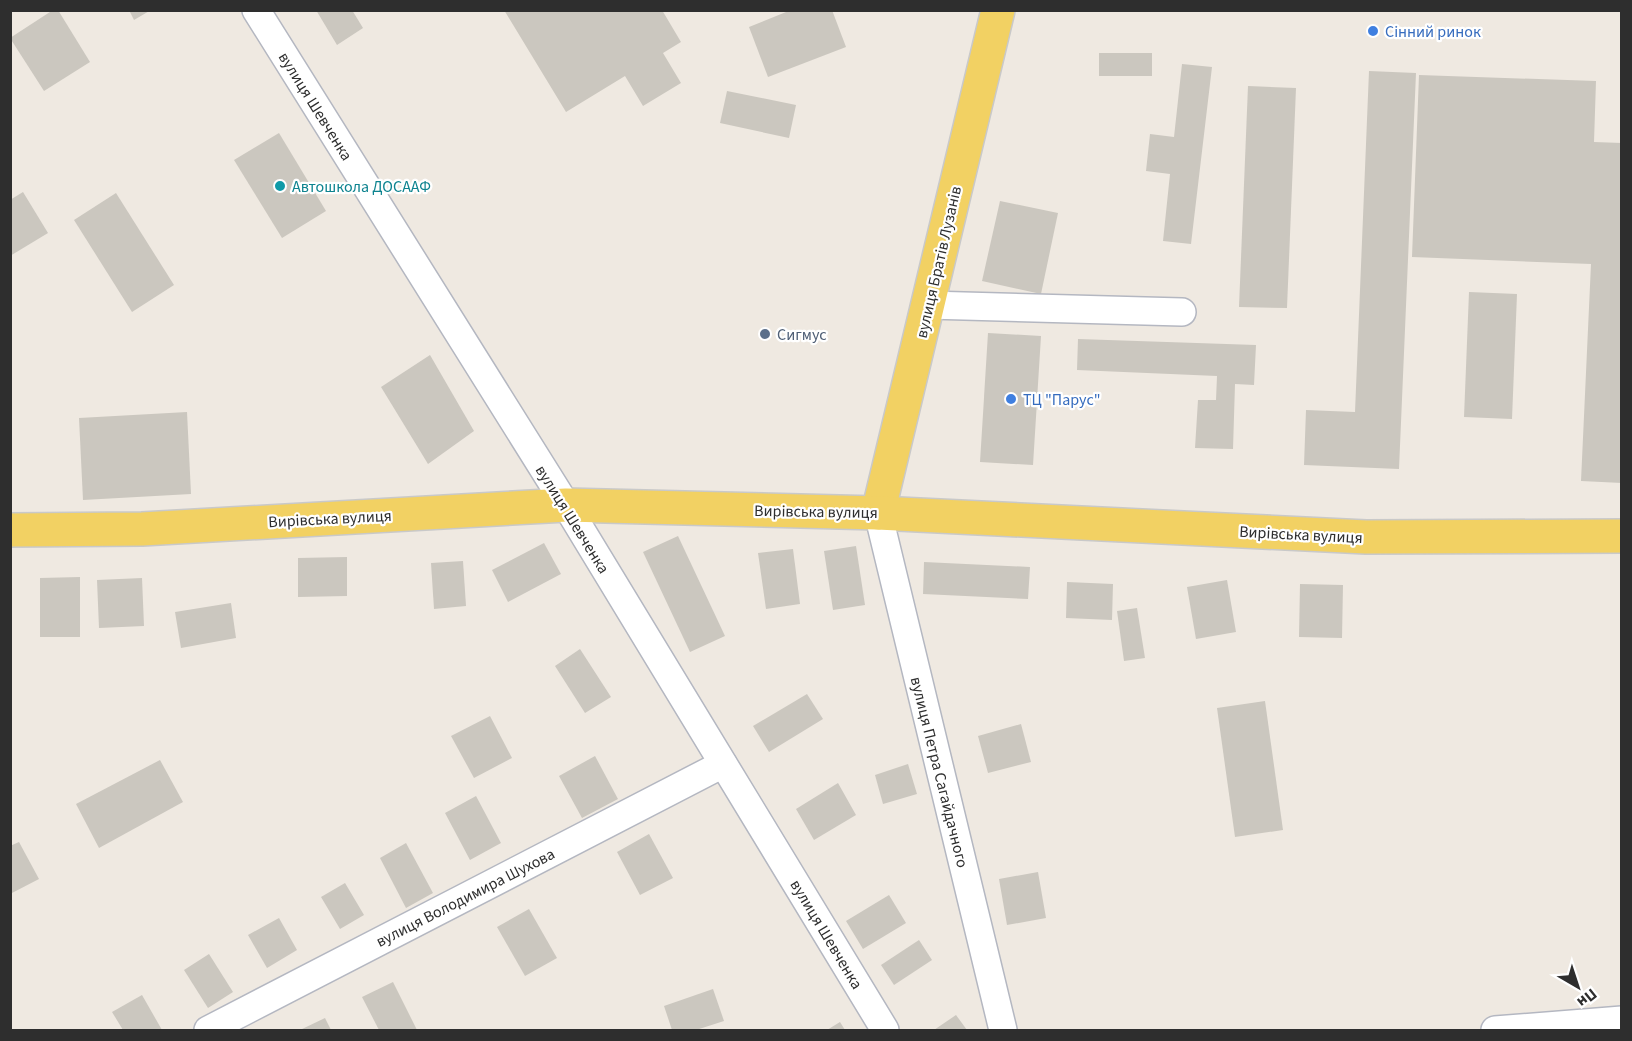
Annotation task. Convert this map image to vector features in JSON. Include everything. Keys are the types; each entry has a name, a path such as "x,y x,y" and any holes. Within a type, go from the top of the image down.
{"main road":[{"name":"вулиця Братів Лузанів","path":"878,513 998,10"},
{"name":"Вирівська вулиця","path":"10,530 142,529 566,505 878,513 1366,537 1622,536"}],"street":[{"name":"вулиця Шевченка","path":"256,10 566,505 885,1030"},
{"path":"928,305 1182,312"},
{"name":"вулиця Петра Сагайдачного","path":"878,513 1003,1030"},
{"name":"вулиця Володимира Шухова","path":"208,1030 723,765"},
{"path":"1495,1030 1622,1020"}],"building":[{"path":"53,10 58,10 90,62 44,91 10,38"},
{"path":"129,10 151,10 134,20"},
{"path":"316,10 352,10 363,28 337,45"},
{"path":"504,10 662,10 681,42 663,53 681,83 643,106 625,76 566,112"},
{"path":"791,10 832,10 846,47 768,77 749,27"},
{"path":"1099,53 1152,53 1152,76 1099,76"},
{"path":"1182,64 1212,67 1191,244 1163,241 1170,174 1146,171 1150,134 1174,137"},
{"path":"1369,71 1416,73 1399,469 1304,465 1306,410 1355,412"},
{"path":"1419,75 1596,81 1594,142 1622,143 1622,483 1581,481 1591,264 1412,257"},
{"path":"1248,86 1296,88 1287,308 1239,307"},
{"path":"727,91 796,105 789,138 720,123"},
{"name":"Автошкола ДОСААФ","path":"279,133 326,211 282,238 234,160"},
{"path":"23,192 48,233 10,256 10,200"},
{"path":"116,193 174,285 132,312 74,220"},
{"path":"1000,201 1058,213 1041,294 982,281"},
{"path":"1469,292 1517,294 1512,419 1464,417"},
{"name":"ТЦ \"Парус\"","path":"988,333 1041,336 1033,465 980,462"},
{"path":"1078,339 1256,345 1254,385 1235,384 1233,449 1195,448 1198,400 1216,400 1217,376 1077,370"},
{"path":"430,355 474,431 428,464 381,387"},
{"path":"187,412 191,494 83,500 79,418"},
{"path":"678,536 725,636 690,652 643,552"},
{"path":"544,543 561,574 508,602 492,570"},
{"path":"856,546 865,605 833,610 824,551"},
{"path":"793,549 800,604 766,609 758,553"},
{"path":"347,557 347,596 298,597 298,558"},
{"path":"463,561 466,606 434,609 431,563"},
{"path":"924,562 1030,567 1028,599 923,594"},
{"path":"80,577 80,637 40,637 40,578"},
{"path":"142,578 144,626 99,628 97,580"},
{"path":"1227,580 1236,632 1196,639 1187,587"},
{"path":"1067,582 1113,584 1112,620 1066,618"},
{"path":"1300,584 1343,585 1342,638 1299,637"},
{"path":"231,603 236,638 181,648 175,612"},
{"path":"1137,608 1145,658 1124,661 1117,611"},
{"path":"580,649 611,697 585,713 555,666"},
{"path":"807,694 823,719 769,752 753,726"},
{"path":"1265,701 1283,830 1235,837 1217,708"},
{"path":"490,716 512,758 474,778 451,736"},
{"path":"1021,724 1031,762 988,773 978,736"},
{"path":"595,756 618,799 582,818 559,776"},
{"path":"160,760 183,802 99,848 76,804"},
{"path":"908,764 917,794 883,804 875,775"},
{"path":"838,783 856,815 814,840 796,809"},
{"path":"476,796 501,843 470,860 445,813"},
{"path":"649,834 673,878 640,895 617,852"},
{"path":"19,842 39,879 10,894 10,846"},
{"path":"406,843 433,893 406,908 380,858"},
{"path":"1038,872 1046,918 1007,925 999,879"},
{"path":"345,883 364,915 340,929 321,897"},
{"path":"889,895 906,923 863,949 846,921"},
{"path":"529,909 557,958 525,976 497,927"},
{"path":"279,918 297,950 267,968 248,935"},
{"path":"919,940 932,960 894,985 881,965"},
{"path":"209,954 233,992 208,1008 184,970"},
{"path":"393,982 417,1030 379,1030 362,997"},
{"path":"713,989 724,1021 696,1030 672,1030 664,1006"},
{"path":"142,995 162,1030 123,1030 112,1012"},
{"path":"956,1015 967,1030 934,1030"},
{"path":"325,1018 331,1030 300,1030"},
{"path":"840,1022 845,1030 827,1030"}],"place":[{"name":"Сінний ринок","path":"1373,31"},
{"name":"Автошкола ДОСААФ","path":"280,186"},
{"name":"Сигмус","path":"765,334"},
{"name":"ТЦ \"Парус\"","path":"1011,399"}]}
